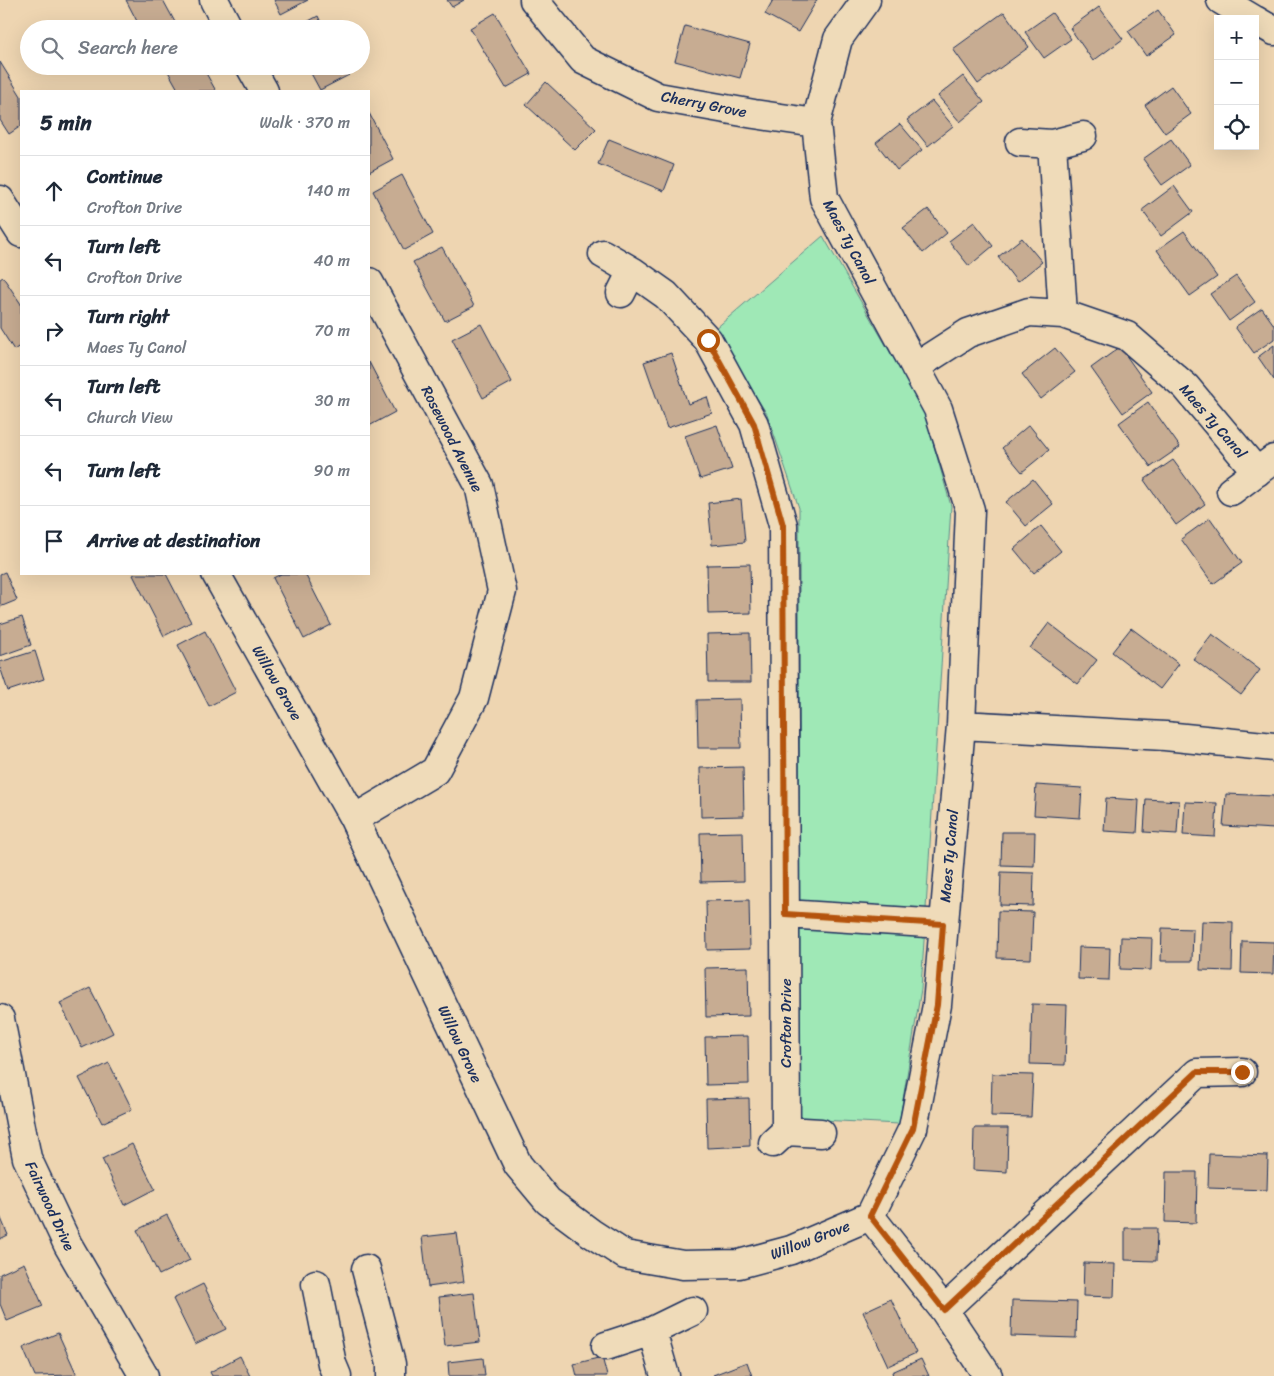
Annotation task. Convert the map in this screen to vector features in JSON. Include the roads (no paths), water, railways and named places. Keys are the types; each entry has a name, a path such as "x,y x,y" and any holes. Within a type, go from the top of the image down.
{"street":[{"path":"214,0 224,20"},
{"name":"Maes Ty Canol","path":"866,0 838,39 816,122 824,198 938,410 970,510 961,725 937,1005 913,1128 870,1216"},
{"name":"Cherry Grove","path":"537,1 583,60 658,96 754,114 816,122"},
{"path":"1228,1 1248,15"},
{"path":"1259,22 1274,31"},
{"path":"255,75 263,90"},
{"path":"1020,142 1052,144 1082,136"},
{"path":"1052,144 1063,314"},
{"path":"0,200 20,232"},
{"name":"Crofton Drive","path":"603,254 627,282 666,295 708,340 754,424 783,525 785,914 780,1137 821,1132"},
{"name":"Rosewood Avenue","path":"354,819 435,771 474,698 502,591 480,485 370,284"},
{"name":"Maes Ty Canol","path":"915,367 968,333 1029,312 1063,314 1127,336 1186,387 1265,465 1231,491"},
{"name":"Willow Grove","path":"217,575 354,819 518,1165 548,1201 591,1233 625,1255 683,1265 739,1264 791,1250 870,1216"},
{"path":"961,725 1165,736 1274,747"},
{"path":"785,914 943,924"},
{"name":"Fairwood Drive","path":"0,1020 27,1158 68,1245 144,1376"},
{"path":"944,1310 1197,1072 1242,1072"},
{"path":"870,1216 944,1310 988,1376"},
{"path":"366,1269 391,1364 392,1376"},
{"path":"316,1284 336,1376"},
{"path":"606,1346 652,1331 693,1311"},
{"path":"652,1331 665,1376"}]}
